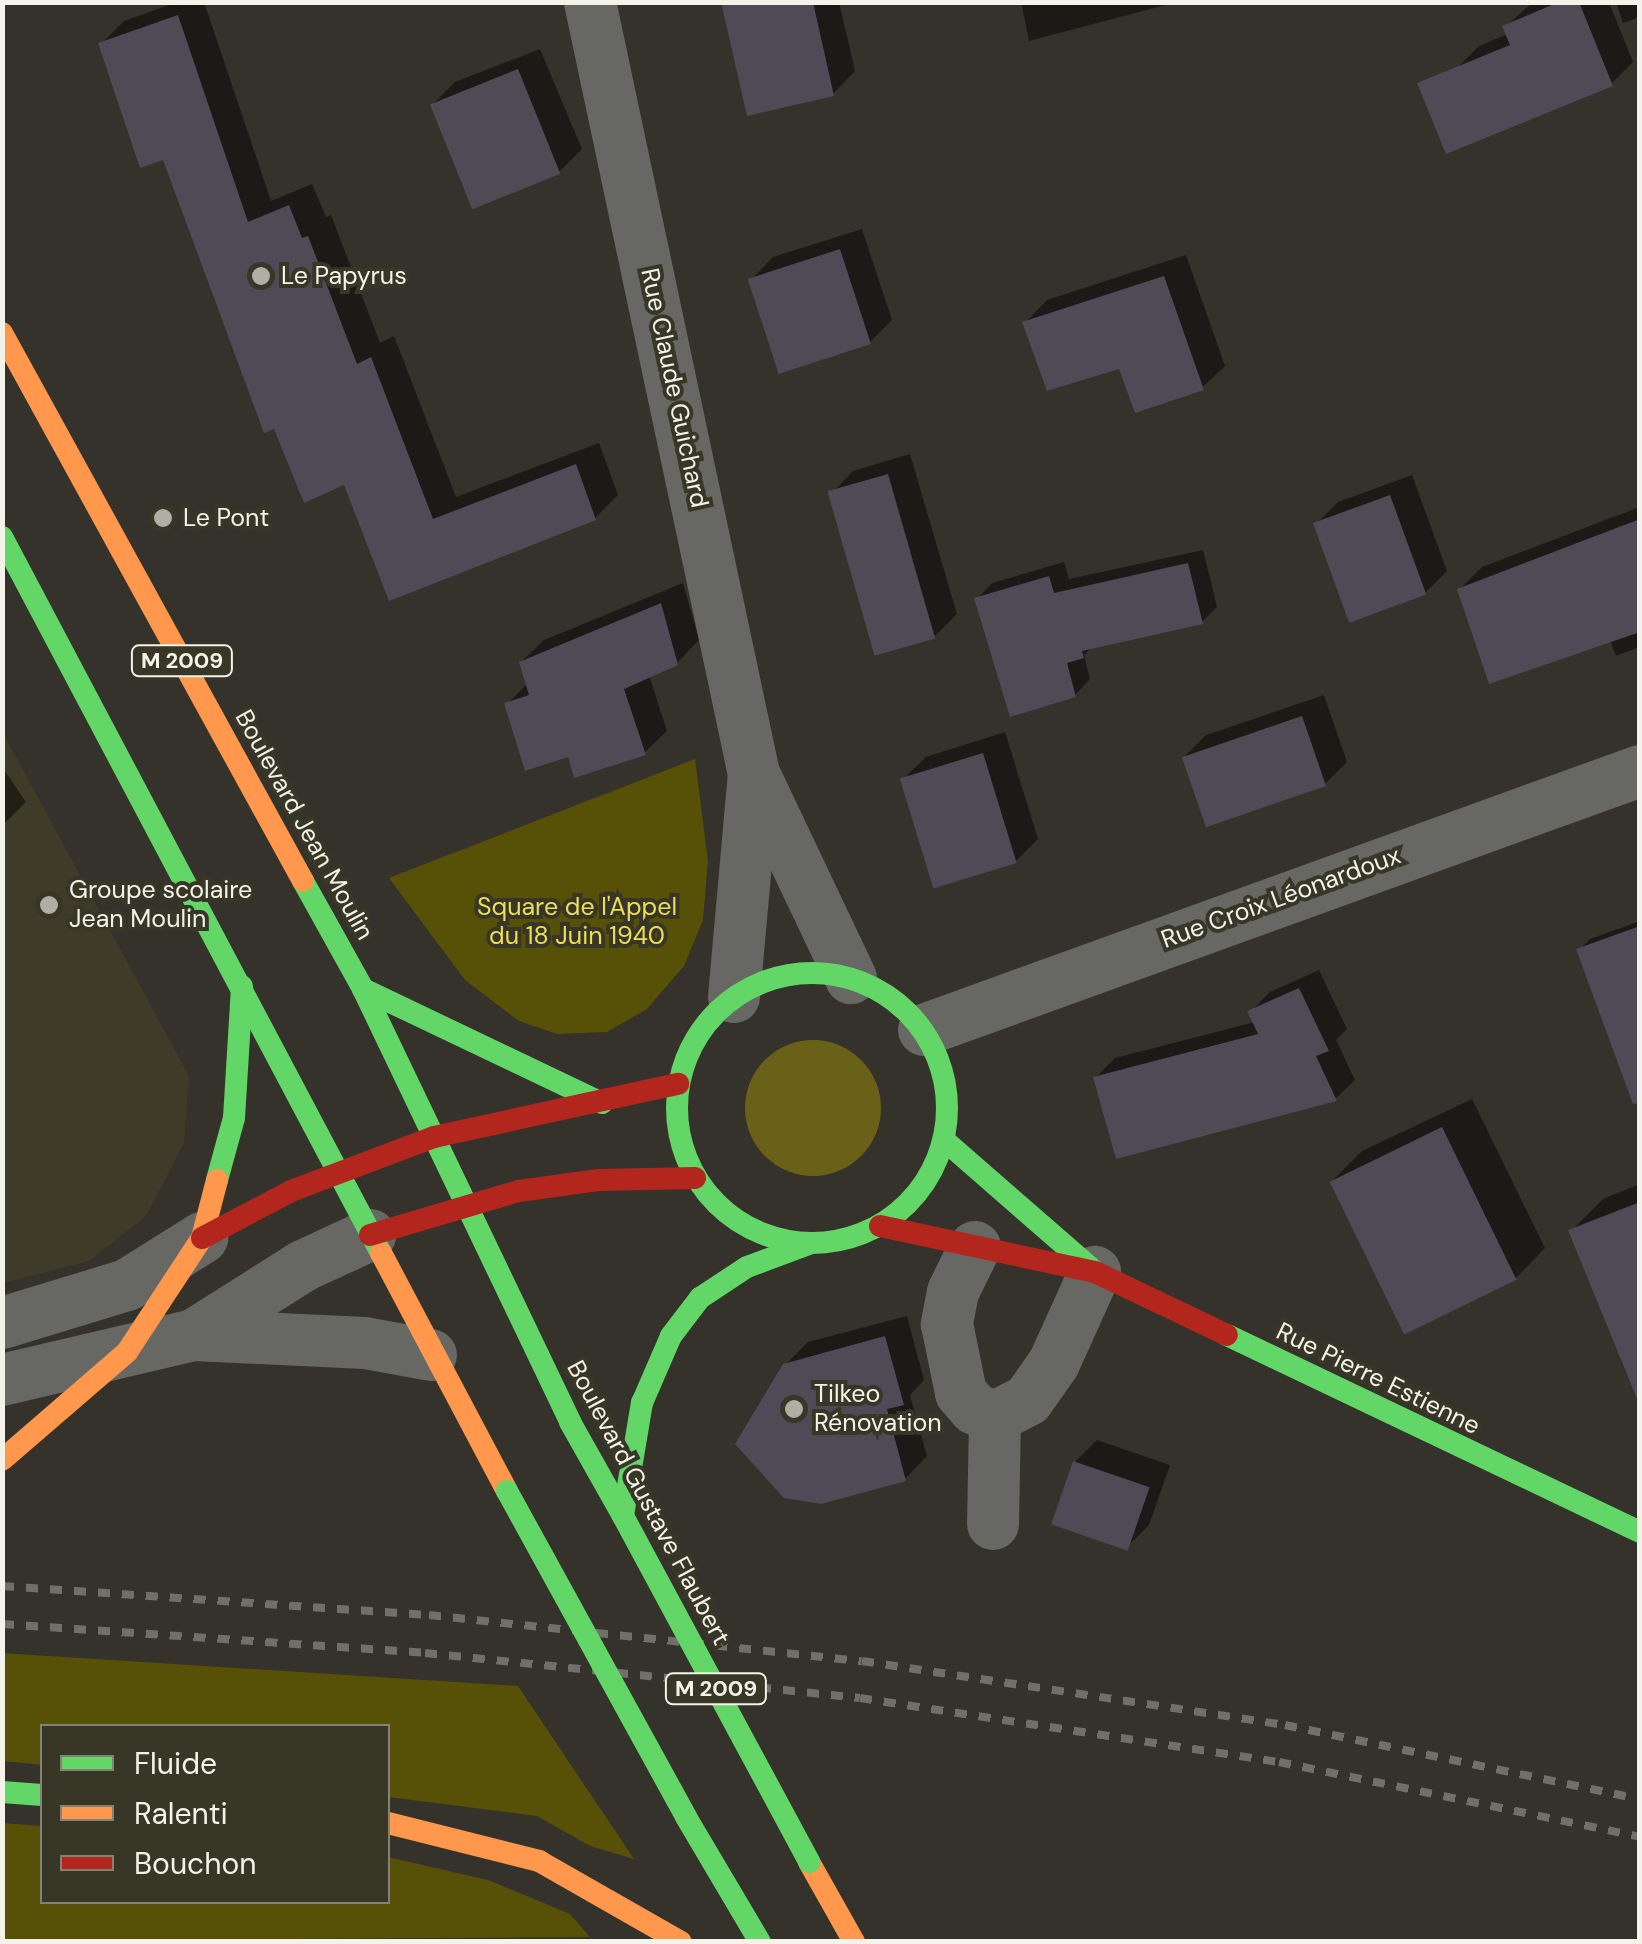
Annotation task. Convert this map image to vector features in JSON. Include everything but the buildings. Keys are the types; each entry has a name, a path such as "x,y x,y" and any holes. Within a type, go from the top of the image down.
{"main road":[{"name":"Boulevard Jean Moulin","path":"2,333 363,989 434,1137"},
{"name":"M 2009","path":"2,537 242,986 431,1355 686,1817 760,1942"},
{"path":"623,1516 642,1402 670,1336 700,1298 747,1267 810,1244 880,1226 920,1189 944,1140 948,1102 924,1030 879,989 851,978 791,974 734,997 708,1020 678,1084 676,1116 695,1178 744,1225 810,1244"},
{"path":"2,1460 127,1352 202,1238 234,1118 242,986"},
{"path":"363,989 602,1102"},
{"path":"202,1238 336,1171 434,1137 678,1084"},
{"name":"Boulevard Gustave Flaubert","path":"434,1137 623,1516 854,1942"},
{"name":"Rue Pierre Estienne","path":"944,1140 1095,1272"},
{"path":"370,1235 464,1202 598,1180 695,1178"},
{"name":"Rue Pierre Estienne","path":"880,1226 1095,1272 1640,1532"},
{"path":"2,1792 40,1795"},
{"path":"390,1824 539,1861 681,1942"}],"street":[{"name":"Rue Claude Guichard","path":"590,2 754,774 851,978"},
{"name":"Rue Croix Léonardoux","path":"924,1030 1640,771"},
{"name":"Rue Claude Guichard","path":"734,997 754,774"},
{"path":"194,1335 303,1266 370,1235"},
{"path":"2,1323 126,1284 202,1238"},
{"path":"975,1247 953,1292 949,1344 962,1392 975,1409 995,1417 1028,1400 1054,1363 1095,1272"},
{"path":"2,1380 194,1335 365,1343 431,1355"},
{"path":"993,1524 995,1417"}],"shaded area":[{"name":"Groupe scolaire Jean Moulin","path":"3,733 189,1076 184,1143 146,1216 89,1261 3,1283"},
{"path":"813,1040 839,1045 861,1060 876,1082 881,1108 876,1134 861,1156 839,1171 813,1176 787,1171 765,1156 750,1134 745,1108 750,1082 765,1060 787,1045"}],"green space":[{"name":"Square de l'Appel du 18 Juin 1940","path":"695,759 708,861 703,920 684,966 647,1009 607,1032 557,1034 519,1021 465,980 389,878"},
{"path":"2,1653 518,1686 634,1859 590,1846 537,1816 390,1797 390,1724 40,1724 40,1765 3,1761"},
{"path":"3,1823 40,1826 40,1904 390,1904 390,1857 488,1880 570,1914 590,1937 3,1941"}],"railway":[{"path":"2,1586 429,1615 862,1661 1285,1725 1640,1799"},
{"path":"2,1624 425,1653 860,1698 1279,1762 1640,1837"}],"traffic: fast":[{"path":"2,537 381,1253"},
{"path":"303,881 363,989 570,1422 623,1516"},
{"path":"812,973 864,983 908,1012 937,1056 947,1108 937,1160 908,1204 864,1233 812,1243 760,1233 716,1204 687,1160 677,1108 687,1056 716,1012 760,983 812,973"},
{"path":"217,1180 234,1118 242,986"},
{"path":"363,989 602,1103"},
{"path":"944,1140 1093,1270"},
{"path":"623,1516 642,1403 671,1336 700,1298 747,1267 809,1244"},
{"path":"1227,1335 1640,1532"},
{"path":"507,1491 686,1817"},
{"path":"623,1516 809,1862"},
{"path":"2,1792 40,1795"},
{"path":"686,1817 760,1942"}],"traffic: slow":[{"path":"2,333 303,881"},
{"path":"2,1460 127,1352 202,1238 217,1180"},
{"path":"381,1253 507,1491"},
{"path":"390,1824 539,1861 681,1942"},
{"path":"809,1862 854,1942"}],"traffic: jam":[{"path":"202,1238 291,1191 434,1137 678,1084"},
{"path":"370,1235 519,1191 598,1180 695,1178"},
{"path":"880,1226 1095,1272 1227,1335"}],"place":[{"name":"Le Papyrus","path":"261,276"},
{"name":"Le Pont","path":"163,518"},
{"name":"Groupe scolaire Jean Moulin","path":"49,905"},
{"name":"Tilkeo Rénovation","path":"794,1409"}]}
